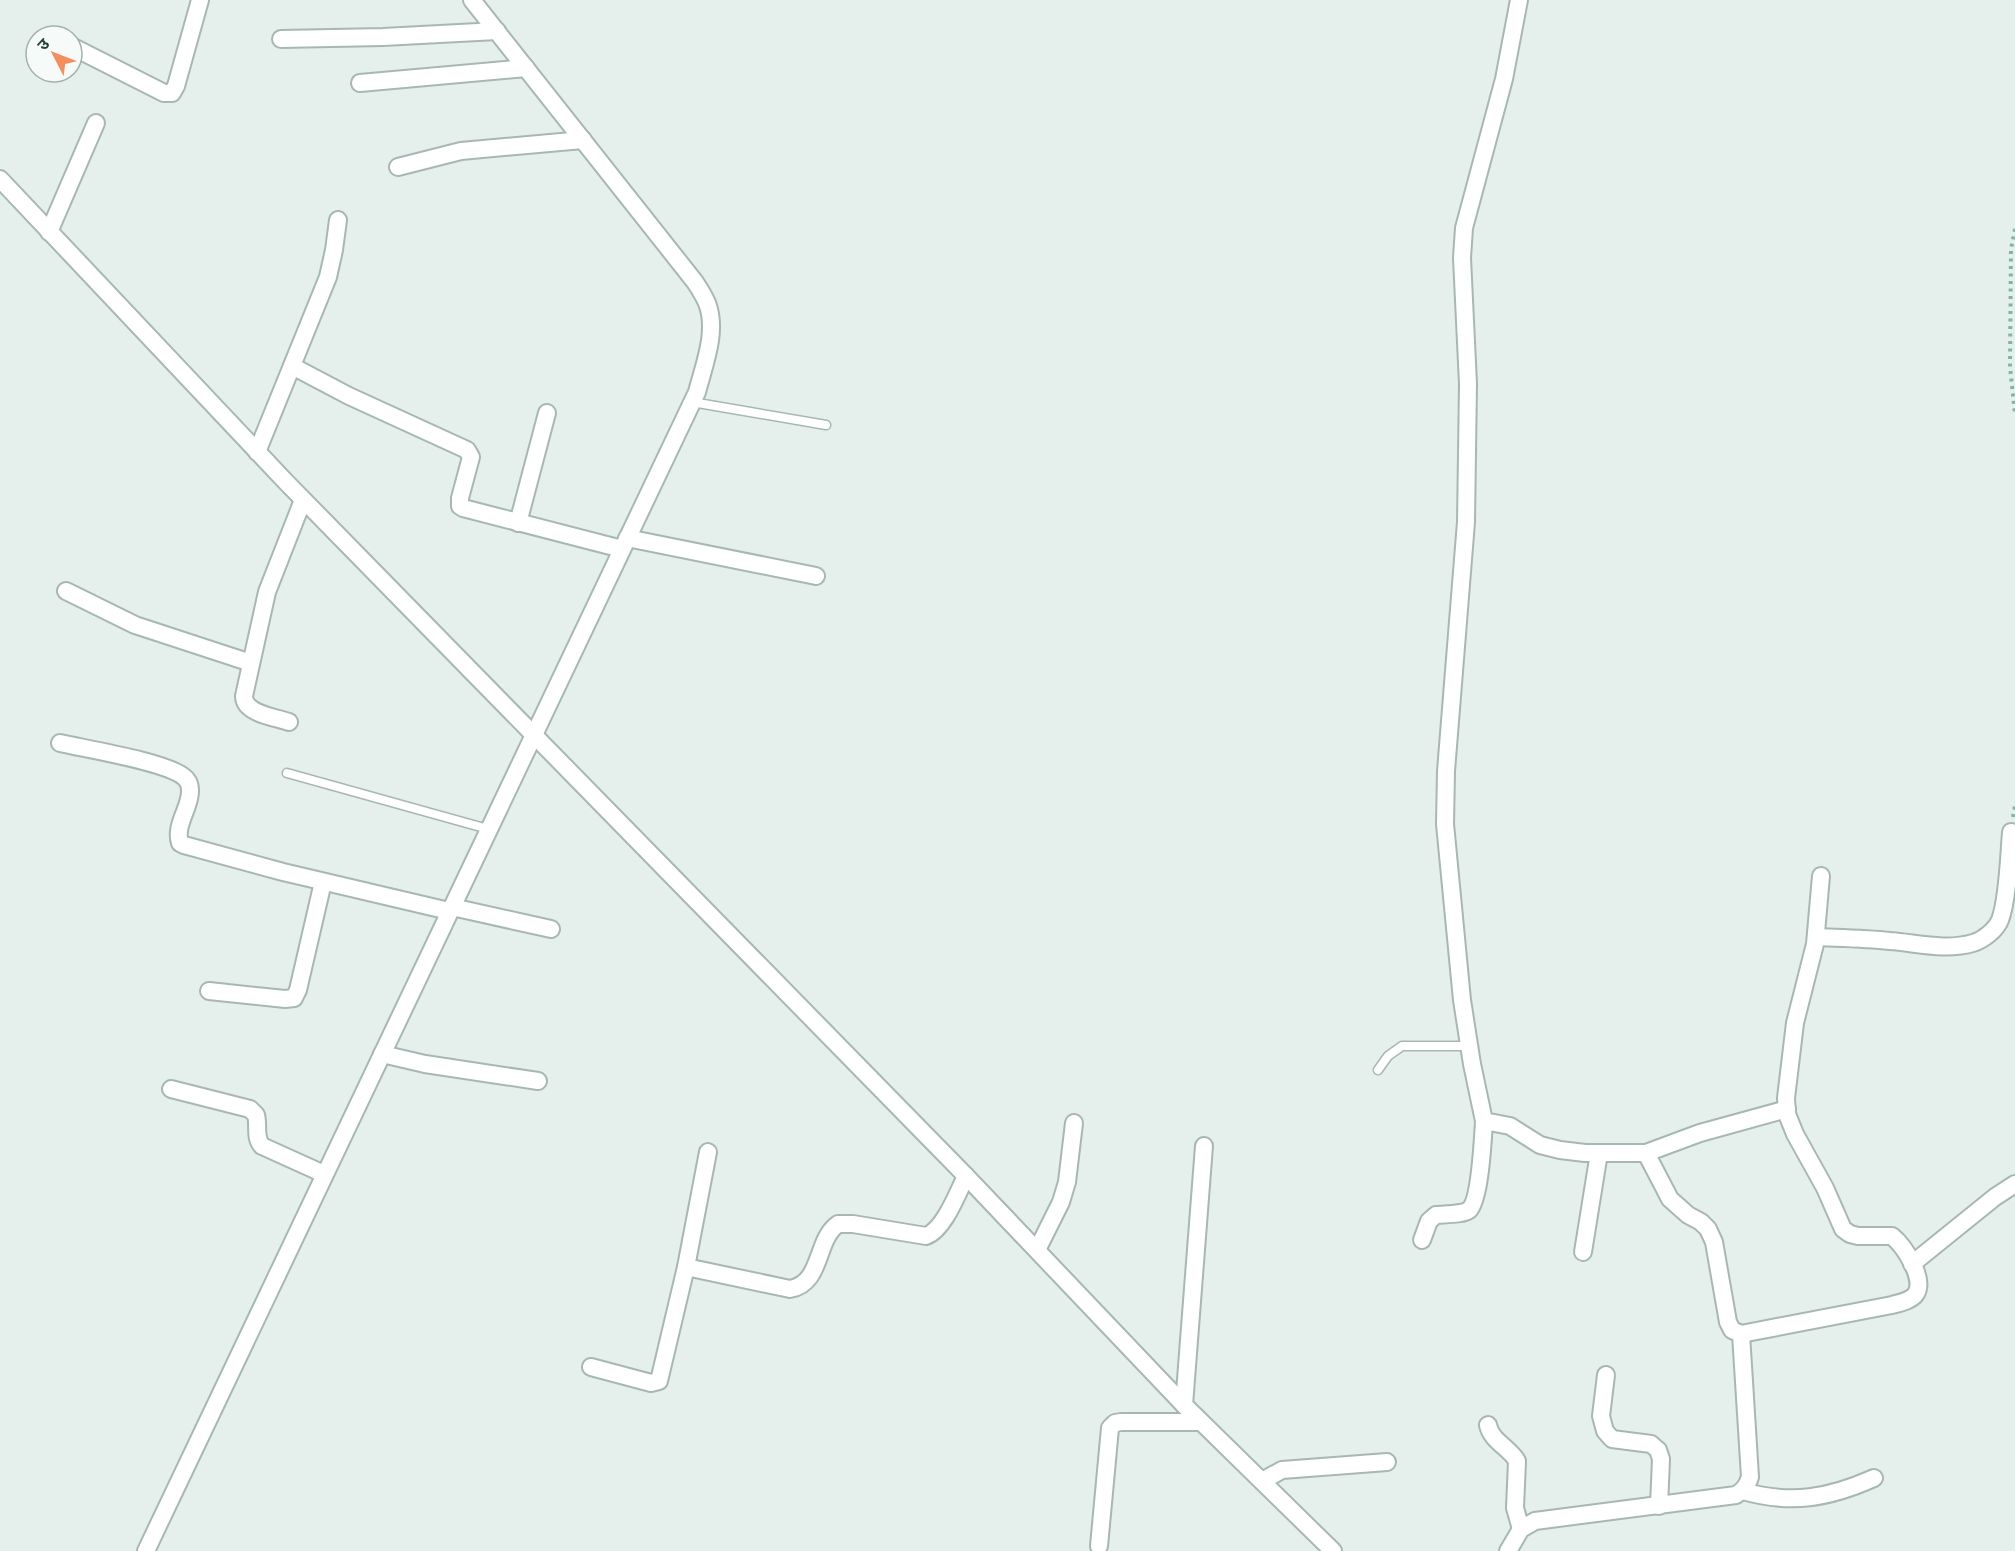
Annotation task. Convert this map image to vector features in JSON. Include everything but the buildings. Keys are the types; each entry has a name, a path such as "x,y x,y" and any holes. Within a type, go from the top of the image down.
{"street":[{"path":"84,53 164,93 172,93 176,86 200,0"},
{"path":"146,1551 324,1174 389,1056 458,909 488,829 534,733 632,542 698,403 697,392 708,351 711,323 707,303 676,257 472,0"},
{"path":"1422,1240 1432,1217 1465,1212 1472,1207 1480,1173 1484,1121 1462,1000 1445,824 1451,690 1466,522 1468,384 1463,248 1464,228 1504,79 1519,0"},
{"path":"280,39 497,31"},
{"path":"360,83 526,68"},
{"path":"50,231 96,123"},
{"path":"398,167 461,151 583,140"},
{"path":"0,179 303,500 966,1176 1184,1405 1333,1551"},
{"path":"257,452 328,278 338,220"},
{"path":"292,366 349,396 467,450 471,457 460,506 518,522 816,576"},
{"path":"518,522 548,413"},
{"path":"289,722 245,705 244,696 267,592 303,500"},
{"path":"66,591 135,625 251,663"},
{"path":"60,743 151,764 184,777 190,787 190,795 178,833 180,843 184,845 323,882 551,929"},
{"path":"1816,936 1942,946 1976,943 1991,933 2000,921 2011,832"},
{"path":"1646,1153 1670,1199 1708,1229 1714,1242 1728,1322 1732,1330 1741,1334 1865,1311 1910,1299 1916,1294 1917,1276 1900,1243 1892,1236 1858,1236 1843,1229 1825,1188 1795,1134 1787,1109 1786,1098 1795,1023 1816,936 1821,876"},
{"path":"209,991 294,998 298,990 323,882"},
{"path":"389,1056 425,1064 538,1081"},
{"path":"171,1089 250,1110 256,1115 258,1142 262,1146 324,1174"},
{"path":"1484,1121 1510,1126 1540,1145 1560,1150 1646,1153 1700,1133 1787,1109"},
{"path":"1037,1250 1061,1202 1067,1182 1074,1123"},
{"path":"1184,1405 1204,1146"},
{"path":"591,1367 651,1383 659,1381 686,1267 708,1152"},
{"path":"1582,1252 1599,1153"},
{"path":"686,1267 790,1289 800,1287 811,1275 831,1231 838,1224 853,1224 926,1236 932,1234 943,1221 966,1176"},
{"path":"1912,1264 1995,1197 2015,1184"},
{"path":"1508,1551 1521,1529 1535,1521 1736,1495 1743,1491 1750,1477 1741,1334"},
{"path":"1606,1375 1601,1416 1605,1431 1612,1439 1651,1444 1658,1449 1661,1459 1659,1506"},
{"path":"1099,1546 1110,1428 1121,1422 1201,1422"},
{"path":"1488,1425 1494,1438 1514,1455 1517,1461 1515,1508 1521,1529"},
{"path":"1262,1481 1282,1470 1387,1462"},
{"path":"1743,1491 1782,1500 1807,1498 1851,1489 1874,1478"}],"lane":[{"path":"698,403 826,425"},
{"path":"287,773 488,829"},
{"path":"1378,1071 1388,1056 1402,1046 1469,1046"}],"path":[{"path":"2015,229 2011,249 2010,367 2015,414"}]}
